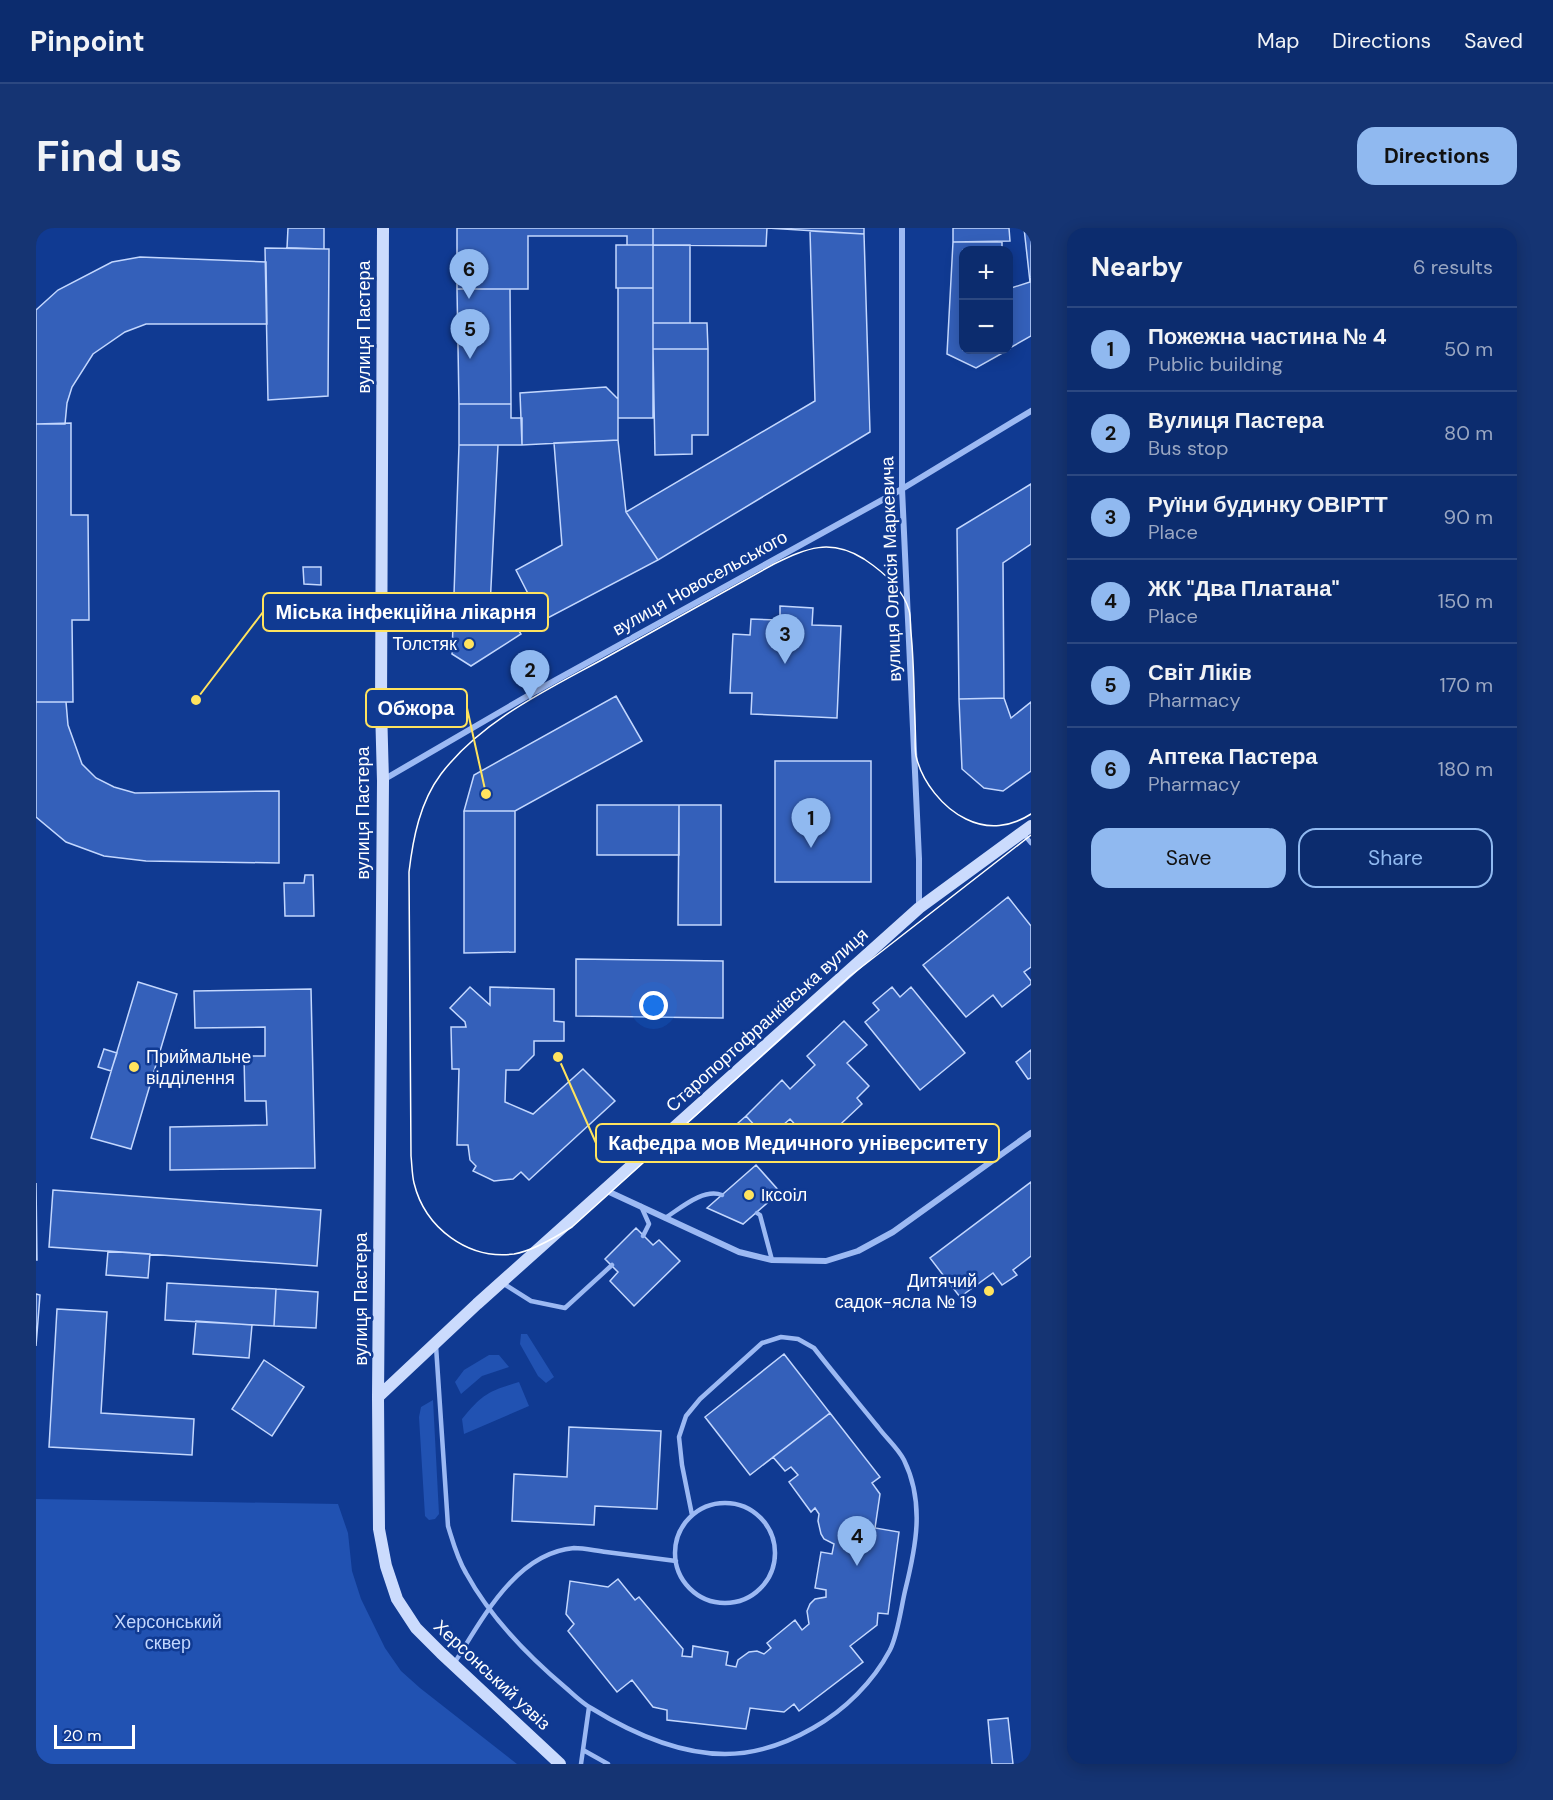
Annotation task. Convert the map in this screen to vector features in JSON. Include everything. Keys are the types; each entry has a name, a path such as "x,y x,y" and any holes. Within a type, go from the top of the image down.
{"main road":[{"name":"вулиця Пастера","path":"378,1397 383,781 381,684 383,228"},
{"name":"Старопортофранківська вулиця","path":"378,1397 501,1282 919,908 1027,829"},
{"name":"Херсонський узвіз","path":"378,1397 379,1529 386,1566 398,1599 416,1628 560,1764"}],"street":[{"name":"вулиця Олексія Маркевича","path":"902,228 902,489 919,859 919,908"},
{"name":"вулиця Новосельського","path":"383,781 536,691 902,489 1031,411"},
{"path":"605,1189 739,1252 772,1260 826,1261 858,1251 893,1232 1031,1133"}],"lane":[{"path":"1027,829 1031,843"},
{"path":"665,1218 700,1196 714,1193 722,1196"},
{"path":"641,1206 649,1224 643,1236"},
{"path":"757,1213 760,1215 772,1260"},
{"path":"501,1282 531,1301 566,1308 612,1265"},
{"path":"436,1341 448,1526 456,1554 466,1574 489,1609 516,1640 550,1675 589,1707 650,1740 686,1749 725,1754 763,1750 798,1737 830,1718 857,1695 891,1648 914,1557 918,1524 915,1488 903,1458 814,1348 798,1339 781,1337 762,1343 700,1399 686,1416 680,1437 682,1465 692,1515"},
{"path":"722,1503 738,1504 753,1511 765,1522 773,1538 776,1554 773,1570 765,1584 752,1595 737,1602 721,1603 705,1599 691,1589 681,1576 675,1561 676,1544 681,1528 692,1515 706,1507 722,1503"},
{"path":"453,1665 489,1609 513,1581 539,1558 556,1551 577,1548 675,1561"},
{"path":"581,1764 589,1707"},
{"path":"583,1750 608,1764"}],"green space":[{"path":"521,1334 527,1334 554,1377 546,1383 538,1376 520,1344"},
{"path":"489,1355 499,1355 509,1367 482,1376 461,1394 455,1382 464,1370"},
{"path":"519,1382 529,1406 464,1434 462,1419 475,1404 500,1388"},
{"path":"433,1400 439,1514 435,1519 429,1520 425,1516 419,1417 421,1407"},
{"name":"Херсонський сквер","path":"36,1499 338,1504 348,1533 352,1571 361,1599 385,1648 401,1671 420,1688 517,1764 36,1764"}],"building":[{"path":"288,228 324,228 324,249 287,248"},
{"path":"457,228 653,228 653,245 627,245 627,236 528,236 528,289 457,289"},
{"path":"653,228 767,228 766,246 653,245"},
{"path":"767,228 864,228 864,234"},
{"path":"953,228 1009,228 1010,241 953,242"},
{"path":"1024,228 1031,228 1031,336 1013,346 1013,287 1030,282"},
{"path":"810,231 864,234 870,432 658,560 626,512 815,401"},
{"path":"953,242 1002,242 1002,246 959,246 959,354 1001,354 976,368 947,354"},
{"path":"616,245 653,245 653,288 616,288"},
{"path":"653,245 690,245 690,323 653,323"},
{"path":"265,248 329,249 328,396 268,400"},
{"path":"140,257 266,262 267,324 146,324 125,332 93,354 72,387 67,403 65,424 36,424 36,310 58,290 112,262"},
{"path":"618,288 653,288 653,418 618,418"},
{"path":"457,289 510,289 511,404 459,404"},
{"path":"653,323 707,323 708,349 653,349"},
{"path":"653,349 708,349 708,435 692,435 692,454 655,455"},
{"path":"606,387 618,399 618,440 522,445 520,393"},
{"path":"459,404 511,404 511,418 522,418 522,445 459,445"},
{"path":"71,423 71,515 88,515 89,620 72,620 73,702 36,702 36,424"},
{"path":"618,440 626,512 658,560 542,621 516,570 562,545 554,443"},
{"path":"459,445 498,445 490,607 499,601 521,634 471,666 452,654"},
{"path":"1031,484 1031,544 1003,563 1004,698 959,699 957,529"},
{"path":"303,567 321,567 321,585 304,584"},
{"path":"780,606 813,608 812,625 841,626 837,718 751,714 752,693 730,693 733,634 750,635 751,619 780,620"},
{"path":"616,696 642,741 515,811 464,811 474,775"},
{"path":"1004,698 1011,718 1031,702 1031,771 1003,791 984,788 962,769 959,699"},
{"path":"36,702 66,702 68,725 82,764 96,778 114,787 135,793 279,791 279,863 146,861 104,856 66,842 36,817"},
{"path":"775,761 871,761 871,882 775,882"},
{"path":"597,805 679,805 679,855 597,855"},
{"path":"679,805 721,805 721,925 678,925"},
{"path":"464,811 515,811 515,952 464,953"},
{"path":"305,875 313,875 314,916 285,916 284,883 304,883"},
{"path":"1008,897 1031,926 1031,967 1024,972 1031,984 1002,1007 993,995 966,1017 923,965"},
{"path":"576,959 723,961 723,1018 576,1016"},
{"name":"Приймальне відділення","path":"138,982 177,994 131,1149 91,1138"},
{"path":"470,987 490,1005 490,987 554,989 554,1021 564,1022 564,1041 534,1041 534,1055 519,1070 506,1070 505,1102 533,1114 583,1069 615,1101 529,1180 521,1172 513,1179 494,1181 473,1171 476,1166 470,1160 468,1145 457,1145 459,1069 452,1069 451,1027 466,1027 465,1022 450,1008"},
{"path":"892,987 900,997 911,987 965,1053 920,1090 865,1022 879,1010 873,1003"},
{"path":"311,989 315,1168 170,1170 170,1127 267,1125 266,1101 245,1101 244,1056 265,1056 265,1027 195,1028 194,991"},
{"path":"844,1021 867,1045 847,1063 869,1086 857,1098 862,1104 828,1136 822,1129 810,1141 790,1119 767,1139 746,1116 782,1080 790,1089 815,1065 807,1056"},
{"path":"104,1049 117,1053 111,1071 98,1067"},
{"path":"1031,1050 1031,1078 1028,1079 1016,1062"},
{"path":"746,1116 767,1139 751,1154 730,1130"},
{"path":"756,1165 780,1192 743,1224 707,1208"},
{"path":"1031,1182 1031,1256 1013,1270 1017,1275 1002,1285 993,1273 960,1297 930,1258"},
{"path":"36,1183 37,1260 36,1260"},
{"path":"53,1190 321,1210 317,1266 49,1247"},
{"path":"636,1228 653,1245 659,1240 680,1261 634,1306 610,1281 618,1272 605,1259"},
{"path":"108,1251 150,1254 148,1278 106,1275"},
{"path":"167,1283 276,1289 274,1326 165,1320"},
{"path":"276,1289 318,1292 316,1328 274,1326"},
{"path":"36,1294 40,1295 36,1346"},
{"path":"57,1309 107,1312 101,1413 194,1419 192,1455 49,1447"},
{"path":"196,1321 252,1325 249,1358 193,1354"},
{"path":"784,1354 830,1413 750,1475 705,1417"},
{"path":"264,1360 304,1387 272,1436 232,1409"},
{"path":"830,1413 880,1477 872,1483 880,1494 875,1528 899,1532 888,1614 878,1613 877,1625 850,1646 863,1662 799,1711 794,1704 784,1712 750,1708 746,1729 667,1720 667,1710 653,1707 632,1680 617,1692 568,1631 574,1624 566,1614 570,1581 608,1587 618,1579 635,1600 639,1597 683,1649 682,1656 692,1657 693,1646 728,1652 726,1665 736,1667 738,1660 749,1652 757,1651 764,1654 771,1648 767,1643 795,1620 802,1630 809,1624 807,1611 810,1604 815,1599 826,1597 826,1590 815,1588 821,1552 832,1554 834,1544 824,1539 821,1534 819,1514 815,1508 811,1512 789,1482 798,1475 791,1467 785,1471 773,1457"},
{"path":"569,1427 661,1431 657,1509 595,1506 594,1525 512,1521 514,1474 567,1477"},
{"path":"1008,1718 1013,1764 992,1764 988,1720"}],"tram line":[{"path":"1031,814 1016,822 999,826 983,825 957,814 928,784 915,752 909,610 902,595 885,575 864,559 840,549 829,547 808,550 774,564 518,707 476,737 441,774 423,808 413,846 409,872 411,1156 414,1183 428,1214 451,1238 481,1252 497,1255 529,1250 572,1227 850,976 1031,835"}],"place":[{"name":"Аптека Пастера","path":"469,299"},
{"name":"Світ Ліків","path":"470,359"},
{"name":"Толстяк","path":"469,644"},
{"name":"Руїни будинку ОВІРТТ","path":"785,664"},
{"name":"Міська інфекційна лікарня","path":"196,700"},
{"name":"Вулиця Пастера","path":"530,700"},
{"name":"Обжора","path":"486,794"},
{"name":"Пожежна частина № 4","path":"811,848"},
{"name":"Кафедра мов Медичного університету","path":"558,1057"},
{"name":"Приймальне відділення","path":"134,1067"},
{"name":"Iксоiл","path":"749,1195"},
{"name":"Дитячий садок-ясла № 19","path":"989,1291"},
{"name":"ЖК \"Два Платана\"","path":"857,1566"}]}
